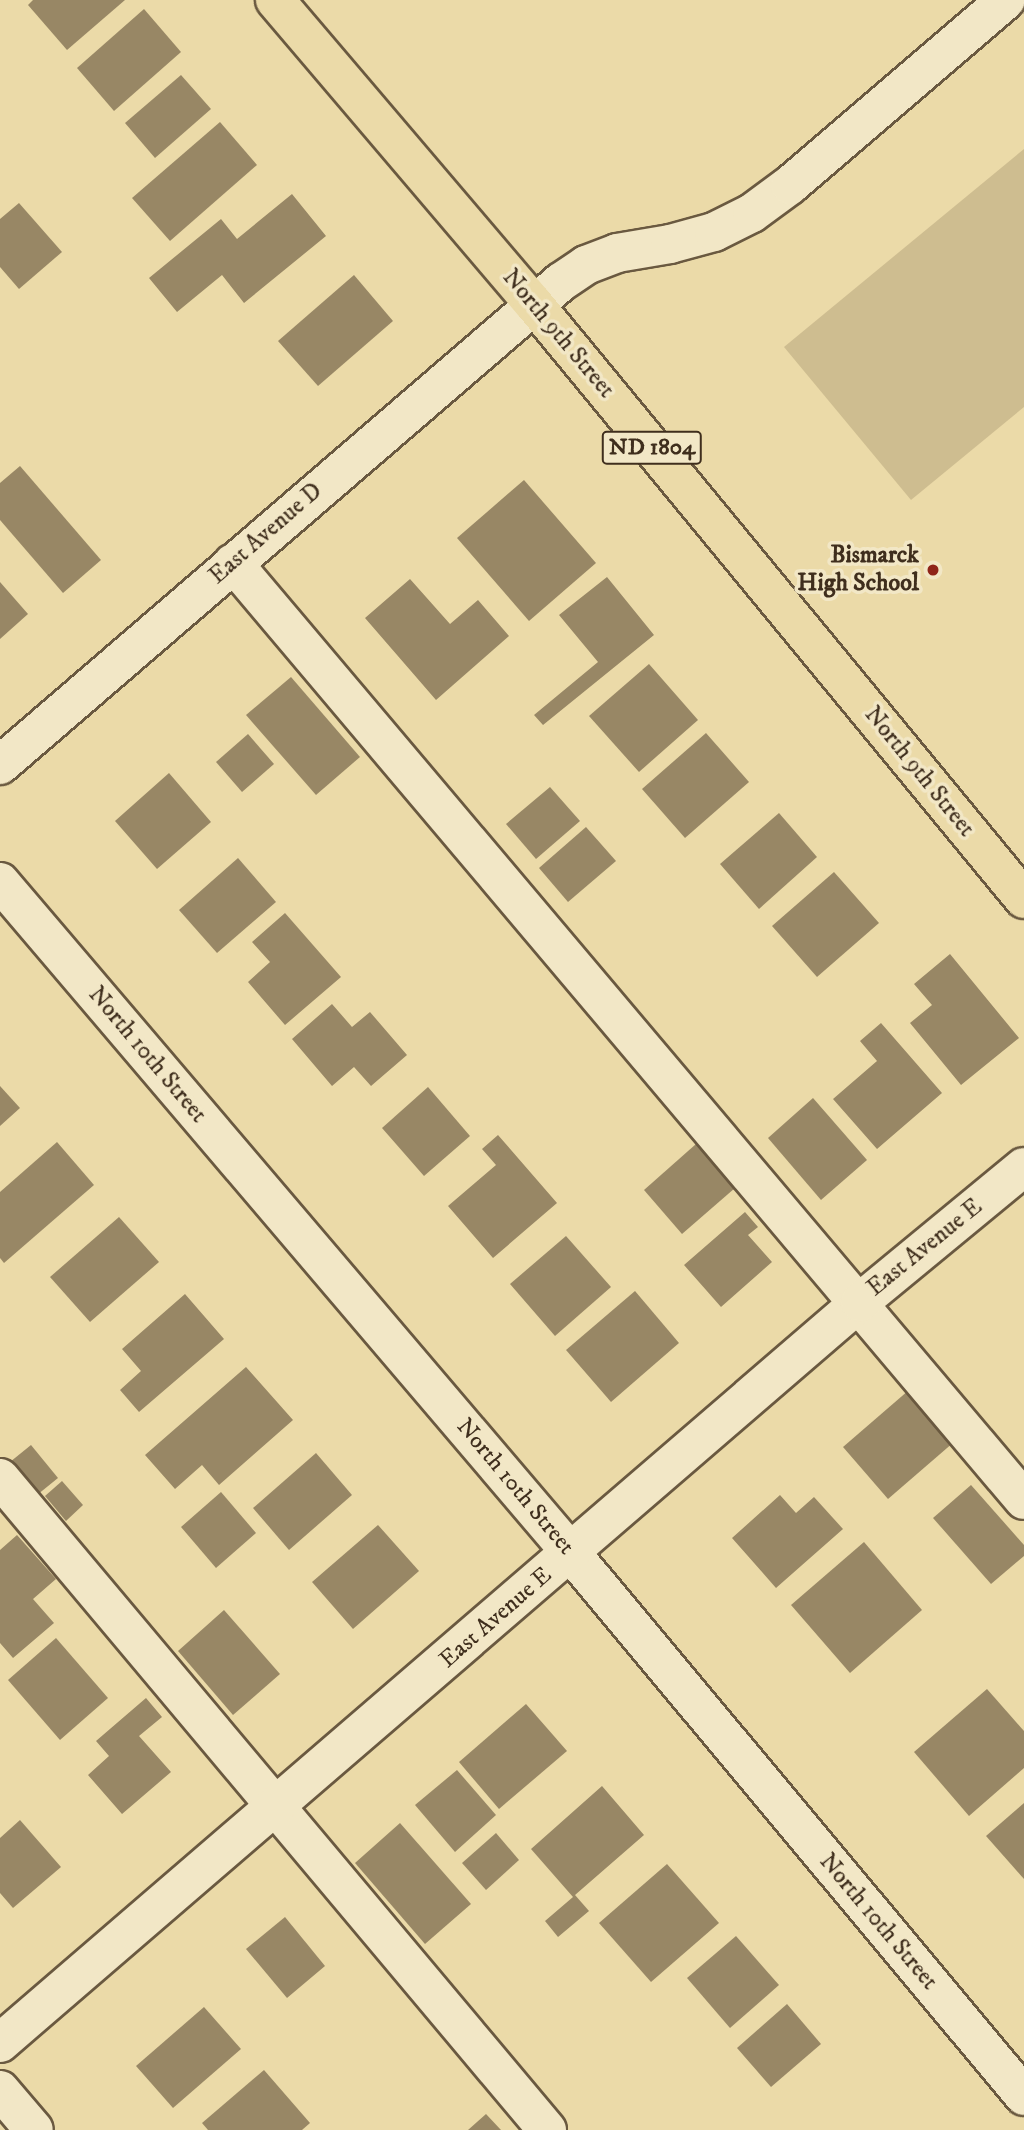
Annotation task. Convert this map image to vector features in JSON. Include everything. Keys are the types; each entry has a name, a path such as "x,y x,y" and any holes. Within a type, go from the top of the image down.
{"main road":[{"name":"North 9th Street","path":"275,0 533,303 1024,899"}],"street":[{"name":"East Avenue D","path":"0,765 533,303 586,265 617,253 670,244 714,232 752,213 790,186 1006,0"},
{"path":"233,563 860,1302 1024,1500"},
{"name":"North 10th Street","path":"0,882 571,1553 1024,2096"},
{"name":"East Avenue E","path":"0,2043 860,1302 1024,1167"},
{"path":"0,1478 547,2130"},
{"path":"0,2090 34,2130"}],"shaded area":[{"path":"1024,149 1024,407 911,500 784,347"}],"building":[{"path":"33,0 125,0 67,50 28,5"},
{"path":"144,9 181,52 114,111 77,68"},
{"path":"181,75 211,109 155,158 125,123"},
{"path":"220,122 257,165 170,241 132,198"},
{"path":"292,194 326,236 244,303 222,275 177,312 149,278 221,219 237,239"},
{"path":"19,203 62,252 19,289 0,267 0,219"},
{"path":"354,275 393,321 318,386 278,341"},
{"path":"20,466 101,560 63,593 0,520 0,483"},
{"path":"524,480 596,563 529,621 457,538"},
{"path":"607,577 654,635 543,725 534,715 598,662 559,615"},
{"path":"410,579 450,624 478,600 509,636 436,700 365,618"},
{"path":"0,582 28,614 0,639"},
{"path":"649,664 698,720 639,772 589,716"},
{"path":"291,677 360,757 316,795 246,715"},
{"path":"706,733 749,782 685,838 642,789"},
{"path":"248,734 274,764 242,792 216,762"},
{"path":"169,773 211,822 157,869 115,821"},
{"path":"550,787 580,821 536,859 506,824"},
{"path":"779,813 817,857 759,909 720,864"},
{"path":"586,827 616,861 568,902 539,868"},
{"path":"238,858 276,902 217,953 179,910"},
{"path":"834,872 879,923 817,977 772,926"},
{"path":"285,913 341,977 285,1025 248,982 270,962 252,942"},
{"path":"950,954 1019,1038 961,1085 910,1023 932,1005 914,984"},
{"path":"332,1004 352,1027 370,1012 407,1055 371,1086 354,1067 332,1086 292,1039"},
{"path":"881,1023 942,1093 877,1149 833,1099 877,1061 860,1041"},
{"path":"0,1086 20,1108 0,1126"},
{"path":"428,1087 470,1136 424,1176 382,1128"},
{"path":"813,1098 867,1160 821,1200 768,1138"},
{"path":"498,1135 557,1203 493,1258 448,1206 496,1165 482,1149"},
{"path":"57,1142 94,1185 4,1263 0,1258 0,1192"},
{"path":"696,1144 735,1188 682,1234 644,1190"},
{"path":"745,1212 758,1227 748,1235 772,1262 721,1307 684,1265"},
{"path":"119,1217 159,1262 90,1322 50,1277"},
{"path":"566,1236 611,1287 555,1336 510,1284"},
{"path":"635,1291 679,1343 611,1402 566,1350"},
{"path":"185,1294 224,1339 139,1412 120,1390 141,1371 122,1349"},
{"path":"246,1367 293,1420 219,1485 202,1465 175,1489 145,1455"},
{"path":"909,1390 954,1442 888,1499 843,1447"},
{"path":"31,1445 58,1478 37,1495 10,1462"},
{"path":"316,1453 352,1495 289,1550 253,1508"},
{"path":"62,1481 83,1505 66,1521 45,1496"},
{"path":"971,1485 1024,1545 1024,1556 991,1584 933,1518"},
{"path":"221,1492 256,1533 216,1568 181,1527"},
{"path":"780,1495 796,1513 814,1497 843,1529 776,1588 732,1538"},
{"path":"378,1525 419,1571 353,1629 312,1582"},
{"path":"17,1535 56,1579 33,1599 54,1623 13,1658 0,1643 0,1550"},
{"path":"864,1542 922,1610 850,1673 791,1605"},
{"path":"224,1610 280,1674 233,1715 178,1651"},
{"path":"56,1638 108,1698 60,1740 8,1680"},
{"path":"987,1689 1024,1731 1024,1768 969,1816 914,1752"},
{"path":"146,1698 162,1717 139,1736 171,1772 122,1814 88,1775 109,1756 96,1741"},
{"path":"526,1704 567,1751 499,1809 459,1762"},
{"path":"457,1770 496,1815 455,1852 415,1805"},
{"path":"602,1786 644,1835 575,1895 589,1911 558,1937 545,1921 573,1897 531,1849"},
{"path":"1024,1803 1024,1879 986,1836"},
{"path":"20,1820 61,1867 13,1908 0,1893 0,1838"},
{"path":"400,1823 471,1904 425,1944 355,1863"},
{"path":"496,1833 519,1860 486,1890 462,1863"},
{"path":"667,1864 719,1923 651,1982 599,1923"},
{"path":"285,1917 325,1966 287,1998 246,1949"},
{"path":"736,1936 779,1985 730,2028 687,1978"},
{"path":"787,2004 821,2044 771,2087 737,2048"},
{"path":"204,2007 241,2049 173,2108 136,2066"},
{"path":"264,2070 310,2123 302,2130 208,2130 202,2123"},
{"path":"486,2114 501,2130 468,2130"}],"place":[{"name":"Bismarck High School","path":"933,570"}]}
